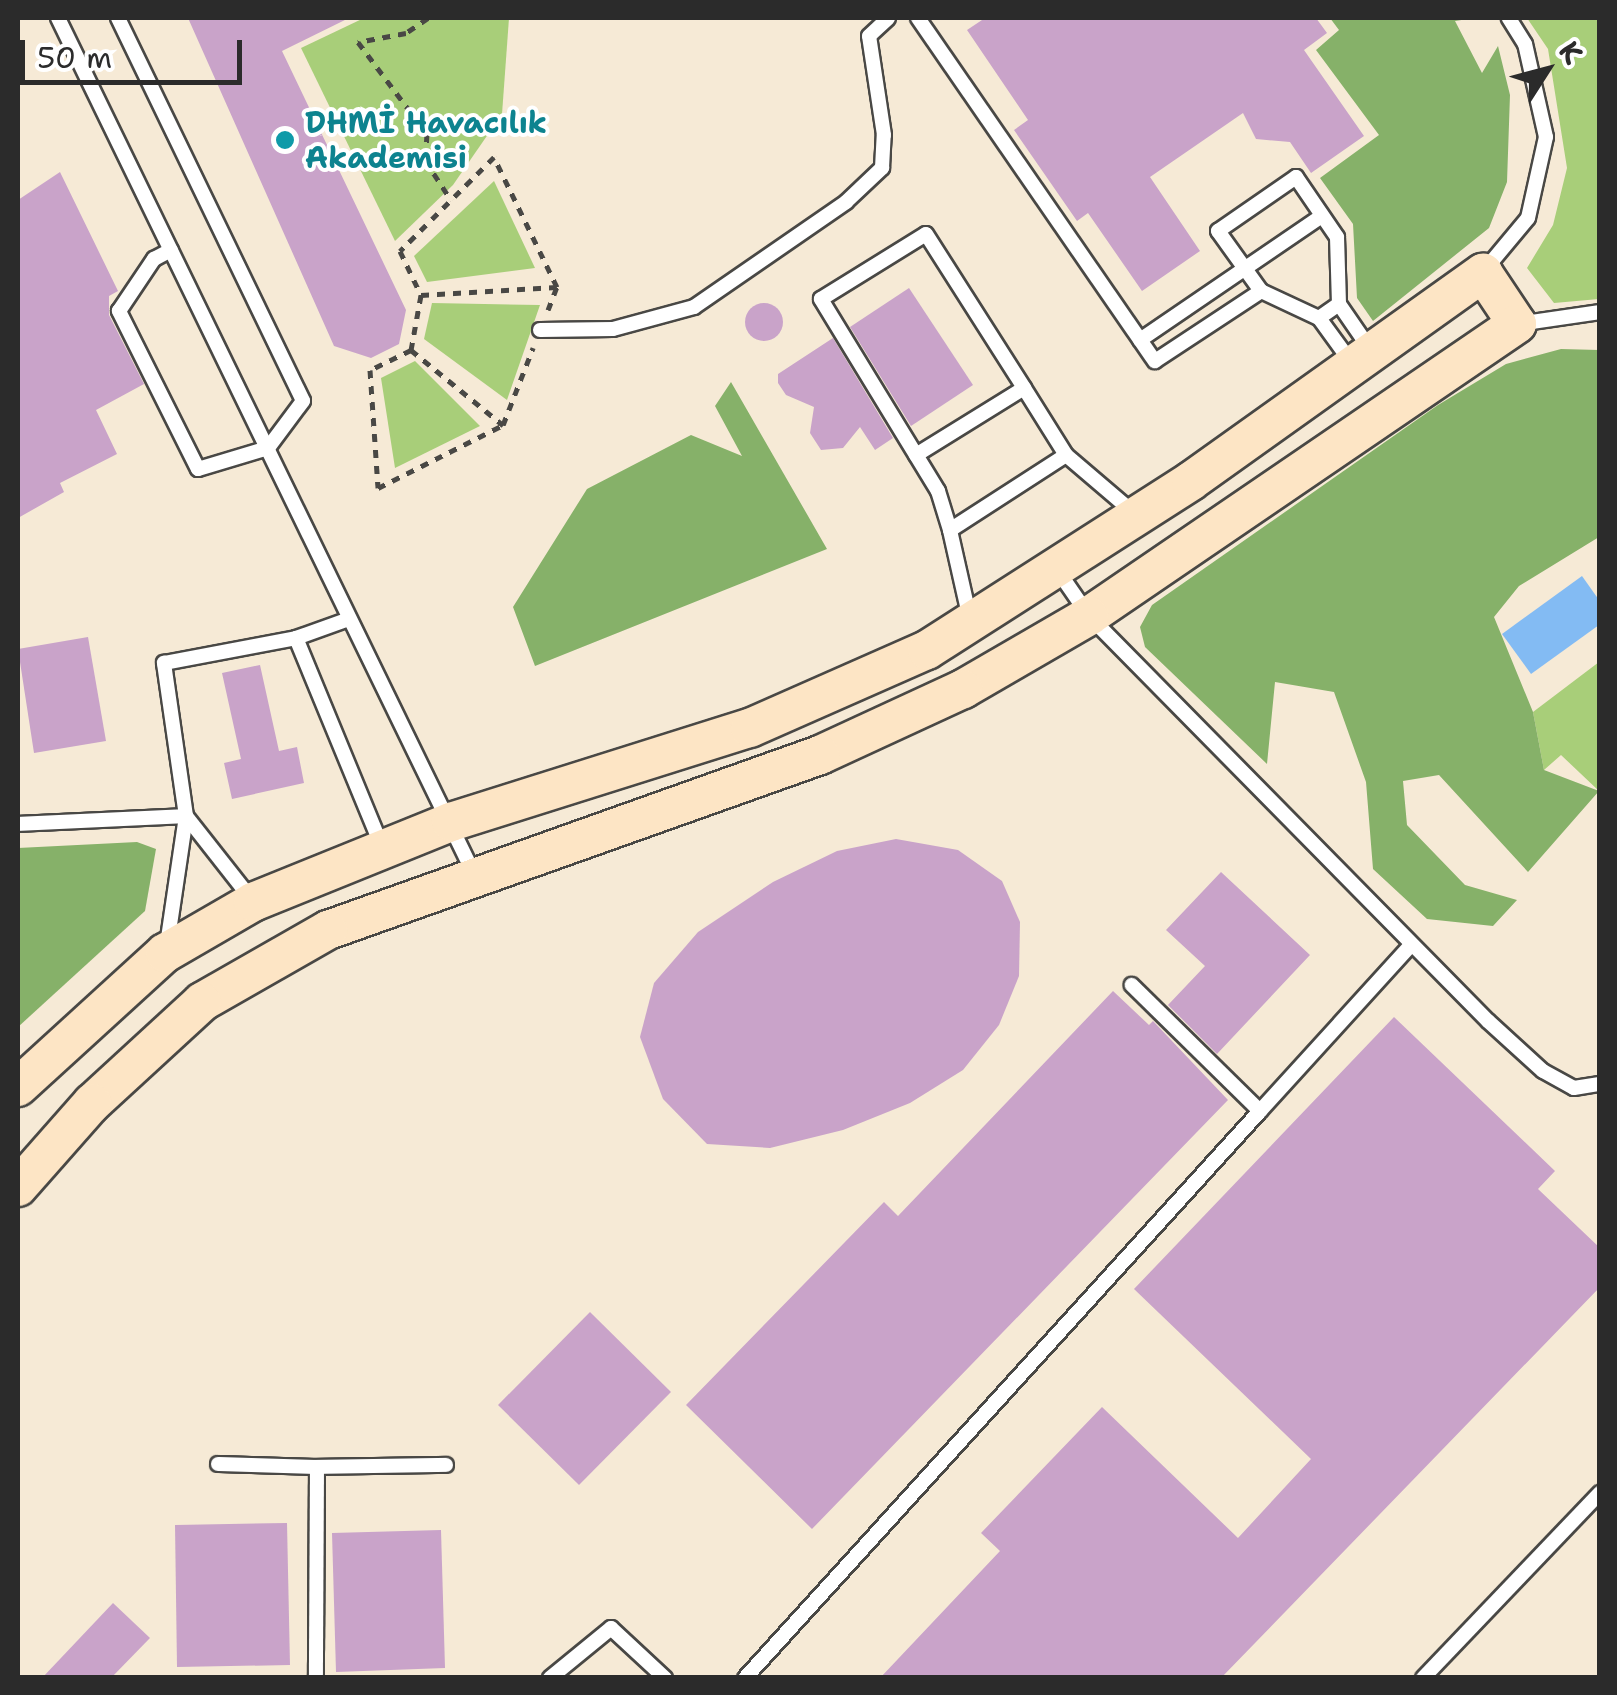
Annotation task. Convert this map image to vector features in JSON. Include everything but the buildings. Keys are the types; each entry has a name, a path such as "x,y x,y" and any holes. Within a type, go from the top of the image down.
{"street":[{"path":"18,1088 165,953 253,902 451,822 750,728 971,624 1138,517 1483,272 1517,324 1089,616 963,689 820,756 328,930 202,1002 92,1103 18,1187"}],"lane":[{"path":"58,18 476,877"},
{"path":"540,330 614,329 694,307 846,202 882,168 884,135 869,36 888,18"},
{"path":"918,18 1155,361 1261,291"},
{"path":"1483,272 1528,218 1546,137 1525,44 1510,18"},
{"path":"120,21 304,401 268,448 198,469 119,311 154,259 171,250"},
{"path":"1296,177 1338,238 1339,304 1363,359 1319,318 1261,291 1218,231 1296,177"},
{"path":"1140,340 1322,216"},
{"path":"971,624 938,491 821,299 926,234 1066,455 1138,517"},
{"path":"1319,318 1339,304"},
{"path":"1517,324 1600,312"},
{"path":"916,455 1024,388"},
{"path":"950,530 1066,455"},
{"path":"1058,571 1089,616 1411,945 1543,1070 1574,1088 1600,1084"},
{"path":"165,953 186,816 164,663 296,638 349,619"},
{"path":"296,638 383,850"},
{"path":"18,824 186,816"},
{"path":"186,816 253,902"},
{"path":"745,1678 1411,945"},
{"path":"1132,986 1260,1111"},
{"path":"218,1464 446,1465"},
{"path":"316,1678 317,1467"},
{"path":"1424,1678 1600,1494"},
{"path":"550,1678 611,1628 665,1678"}],"path":[{"path":"428,18 381,42 358,42 427,134 425,160 451,200"},
{"path":"494,157 558,287 503,425 378,488 370,370 411,350 421,296 400,251 494,157"},
{"path":"421,296 558,287"},
{"path":"411,350 503,425"}],"green space":[{"path":"364,18 509,18 502,114 453,185 395,241 301,48"},
{"path":"1330,18 1475,18 1455,21 1482,73 1498,46 1510,95 1507,182 1489,228 1373,321 1357,298 1353,224 1320,178 1379,135 1316,50 1339,30"},
{"path":"1527,18 1599,18 1599,299 1554,303 1527,268 1553,225 1567,168 1548,49"},
{"path":"494,181 535,268 427,282 414,256"},
{"path":"432,303 540,305 507,400 424,339"},
{"path":"1561,349 1599,350 1599,537 1519,586 1494,617 1533,712 1544,770 1599,791 1528,872 1439,775 1403,781 1407,825 1465,885 1517,900 1493,926 1427,919 1373,869 1366,782 1334,692 1275,682 1267,764 1145,647 1140,627 1152,605 1438,405 1506,364"},
{"path":"415,361 480,426 395,468 381,378"},
{"path":"731,382 827,549 535,666 513,607 587,489 691,435 742,456 715,406"},
{"path":"1599,662 1599,791 1561,755 1544,770 1533,712"},
{"path":"137,842 156,849 145,911 18,1027 18,848"}],"water":[{"path":"1582,576 1599,600 1599,625 1531,674 1502,634"}],"place":[{"name":"DHMİ Havacılık Akademisi","path":"285,140"}]}
